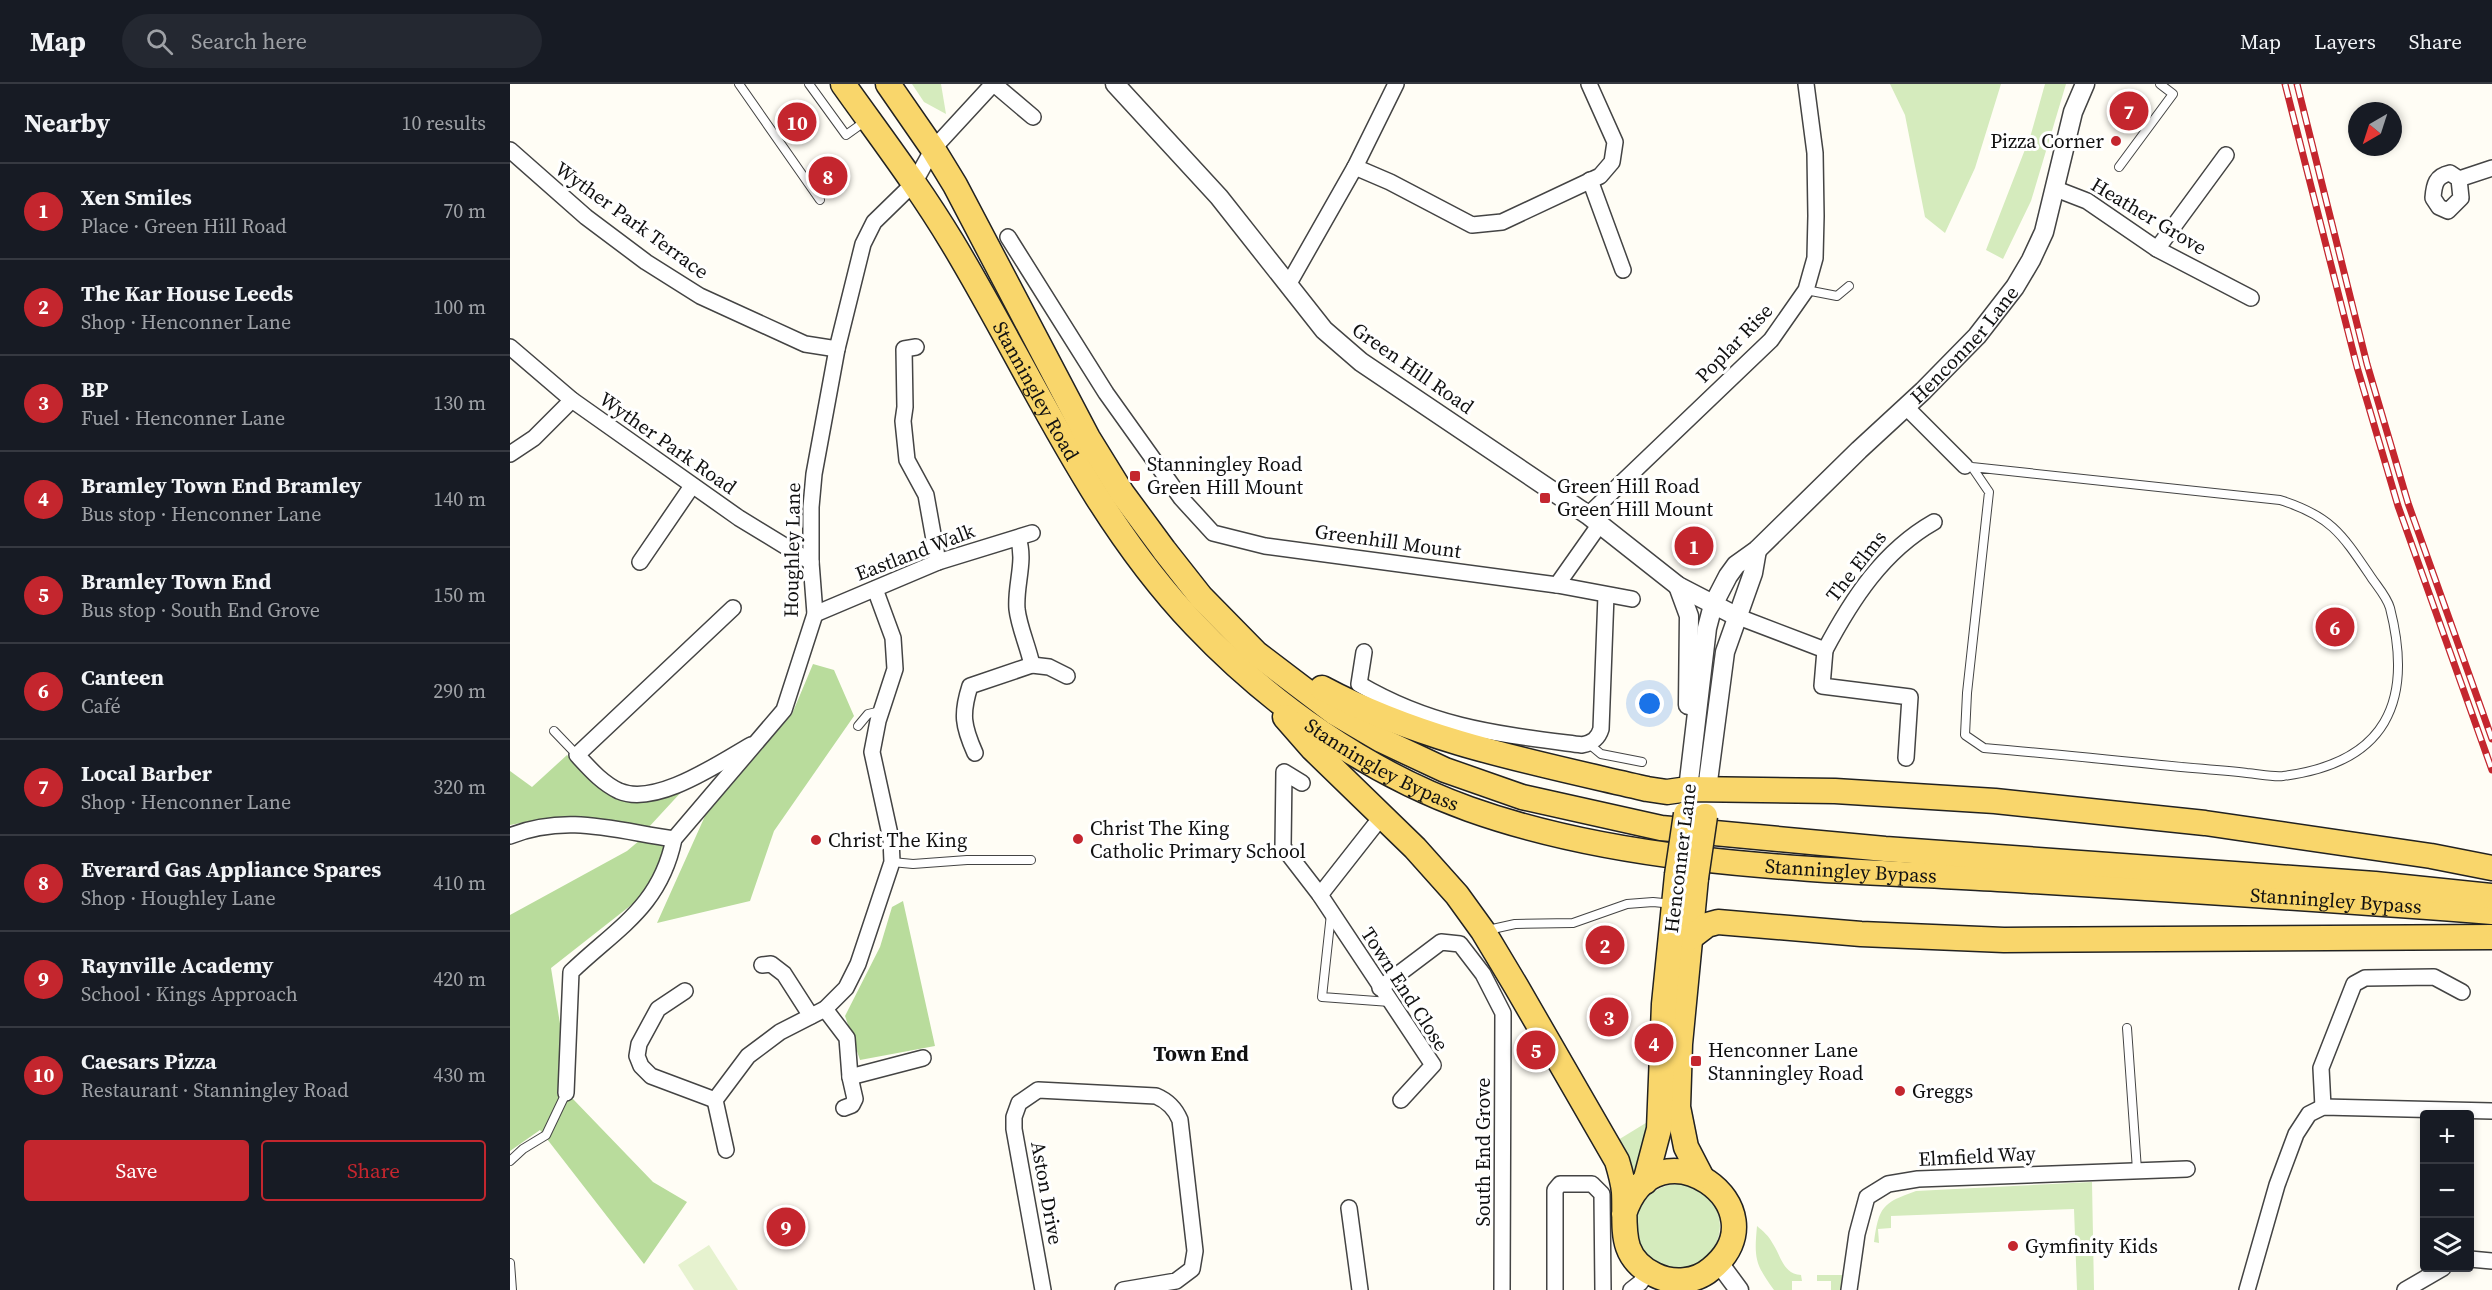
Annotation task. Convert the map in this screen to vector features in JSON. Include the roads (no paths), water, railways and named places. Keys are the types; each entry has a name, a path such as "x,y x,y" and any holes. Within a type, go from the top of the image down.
{"main road":[{"name":"Stanningley Road","path":"843,84 914,183 953,243 1072,458 1145,567 1193,623 1251,678"},
{"name":"Stanningley Road","path":"888,84 955,185 1088,438 1122,493 1201,597 1256,653"},
{"path":"1256,653 1338,697 1423,732 1514,758 1647,789 1667,792 1698,789 1835,791 1995,801 2205,823 2431,856 2492,868"},
{"name":"Stanningley Bypass","path":"1256,653 1335,713 1381,740 1445,770 1522,797 1661,828 1885,849 2375,884 2492,896"},
{"path":"1251,678 1313,749 1416,848 1457,895 1483,931 1617,1161 1624,1191 1623,1225 1627,1246 1639,1265 1648,1272 1678,1286 1707,1273 1719,1263 1730,1245 1733,1227 1732,1212 1725,1198 1714,1185 1701,1176 1672,1171 1660,1174 1645,1182 1633,1195 1624,1214"},
{"name":"Stanningley Bypass","path":"1251,678 1362,760 1423,790 1468,809 1539,831 1594,843 1651,853 1766,864 2492,912"},
{"name":"Henconner Lane","path":"1698,789 1687,876 1690,938 1680,1044 1678,1107 1686,1147 1701,1176"},
{"name":"Henconner Lane","path":"1645,1182 1659,1129 1661,1036 1674,904 1687,876"},
{"path":"1690,938 1707,925 1718,922 1861,934 2004,940 2492,937"}],"street":[{"name":"Houghley Lane","path":"566,1093 571,972 640,911 652,896 671,856 674,839 784,710 815,614 811,562 811,507 814,474 837,349 863,244 874,222 914,183 933,149 993,84 1033,117"},
{"name":"Green Hill Road","path":"1115,84 1219,197 1324,330 1360,362 1594,520 1678,586 1713,605"},
{"path":"1288,285 1355,167 1396,84"},
{"path":"1355,167 1390,182 1472,225 1502,222 1600,176 1612,162 1616,142 1590,84"},
{"name":"Poplar Rise","path":"1594,520 1771,340 1806,290 1815,258 1816,216 1815,153 1806,84"},
{"name":"Henconner Lane","path":"1698,789 1694,734 1707,628 1713,605 1728,576 1736,565 1757,550 1977,336 2015,286 2044,232 2073,112 2085,84"},
{"name":"Wyther Park Terrace","path":"510,150 586,217 646,262 700,296 805,344 837,349"},
{"path":"2157,249 2226,154"},
{"path":"2459,179 2492,168"},
{"path":"1590,180 1623,270"},
{"name":"Heather Grove","path":"2056,189 2086,201 2157,249 2251,298"},
{"name":"Greenhill Mount","path":"1008,237 1106,393 1181,498 1213,533 1265,546 1557,585 1632,599"},
{"name":"Wyther Park Road","path":"510,347 572,400 692,486 811,562"},
{"path":"916,347 904,349 905,407 903,421 908,460 926,495 938,562"},
{"path":"510,454 534,438 572,400"},
{"path":"1906,407 1969,467"},
{"path":"640,562 692,486"},
{"path":"1557,585 1594,520"},
{"name":"The Elms","path":"1906,758 1910,697 1822,686 1825,650 1840,622 1876,570 1904,541 1934,522"},
{"name":"Eastland Walk","path":"815,614 938,562 1025,536 1017,611 1032,664"},
{"name":"Henconner Lane","path":"1698,789 1725,652 1736,615 1753,573 1757,550"},
{"path":"1678,586 1689,616 1688,704 1694,734"},
{"path":"726,1150 715,1100 748,1056 780,1032 825,1009 846,988 858,964 892,862 891,839 872,752 881,711 895,669 894,649 893,638 875,589"},
{"path":"1364,652 1359,684 1399,705 1451,724 1489,733 1581,745 1589,744 1599,736 1601,729 1606,594"},
{"path":"1713,605 1825,650"},
{"path":"733,608 577,755 608,785 622,792 642,795 665,791 759,741"},
{"path":"975,753 966,732 963,708 970,686 1032,664 1067,676"},
{"name":"Town End Close","path":"1302,783 1277,770 1283,847 1320,895 1432,1065 1401,1100"},
{"path":"1320,895 1382,816"},
{"path":"510,836 558,825 596,824 674,839"},
{"name":"South End Grove","path":"1380,988 1441,942 1460,944 1483,974 1503,1013 1502,1290"},
{"path":"762,965 771,964 784,974 811,1016"},
{"path":"2323,1107 2321,1068 2354,984 2365,978 2434,977 2462,992"},
{"path":"685,991 658,1009 639,1044 637,1056 641,1066 651,1076 715,1100"},
{"path":"825,1009 847,1038 850,1077 855,1099 852,1106 844,1108"},
{"path":"850,1077 923,1058"},
{"name":"Aston Drive","path":"1043,1290 1014,1129 1014,1117 1019,1103 1038,1090 1156,1096 1169,1103 1180,1120 1195,1251 1192,1269 1176,1281 1123,1290"},
{"path":"2247,1290 2274,1195 2296,1134 2309,1114 2323,1107 2492,1111"},
{"name":"Elmfield Way","path":"1849,1290 1857,1234 1867,1197 1888,1184 1918,1179 2187,1169"},
{"path":"1555,1290 1555,1190 1560,1184 1592,1184 1602,1194 1603,1290"},
{"path":"1349,1208 1360,1290"},
{"path":"2474,1259 2492,1261"},
{"path":"1719,1263 1739,1290"},
{"path":"1631,1290 1648,1272"},
{"path":"2405,1290 2436,1272"}],"lane":[{"path":"739,84 820,200"},
{"path":"809,84 846,135 868,119"},
{"path":"2119,167 2173,94 2160,84"},
{"path":"1806,290 1837,296 1849,286"},
{"path":"1969,467 2280,501 2307,508 2327,521 2347,542 2389,604 2397,638 2398,669 2394,703 2385,726 2364,747 2337,762 2281,776 1984,748 1965,735 1967,693 1989,492 1969,467"},
{"path":"858,726 868,714 881,711"},
{"path":"555,731 577,755"},
{"path":"1589,744 1601,754 1642,762"},
{"path":"892,862 913,864 1031,860"},
{"path":"1483,931 1515,924 1573,923 1627,904 1653,902 1674,904"},
{"path":"1331,914 1322,997 1390,1002"},
{"path":"2127,1028 2137,1170"},
{"path":"510,1161 523,1149 546,1135 566,1093"},
{"path":"510,1263 512,1290"}],"railway":[{"path":"2285,84 2357,367 2398,506 2492,770"},
{"path":"2297,84 2367,364 2408,503 2492,739"}],"place":[{"name":"Local Barber","path":"2129,111"},
{"name":"Caesars Pizza","path":"797,122"},
{"name":"Pizza Corner","path":"2116,141"},
{"name":"Everard Gas Appliance Spares","path":"828,176"},
{"name":"Stanningley Road Green Hill Mount","path":"1135,476"},
{"name":"Green Hill Road Green Hill Mount","path":"1545,498"},
{"name":"Xen Smiles","path":"1694,546"},
{"name":"Canteen","path":"2335,627"},
{"name":"Christ The King Catholic Primary School","path":"1078,839"},
{"name":"Christ The King","path":"816,840"},
{"name":"The Kar House Leeds","path":"1605,945"},
{"name":"BP","path":"1609,1017"},
{"name":"Bramley Town End Bramley","path":"1654,1043"},
{"name":"Bramley Town End","path":"1536,1050"},
{"name":"Henconner Lane Stanningley Road","path":"1696,1061"},
{"name":"Greggs","path":"1900,1091"},
{"name":"Raynville Academy","path":"786,1227"},
{"name":"Gymfinity Kids","path":"2013,1246"}],"district":[{"name":"Town End","path":"1201,1054"}]}
